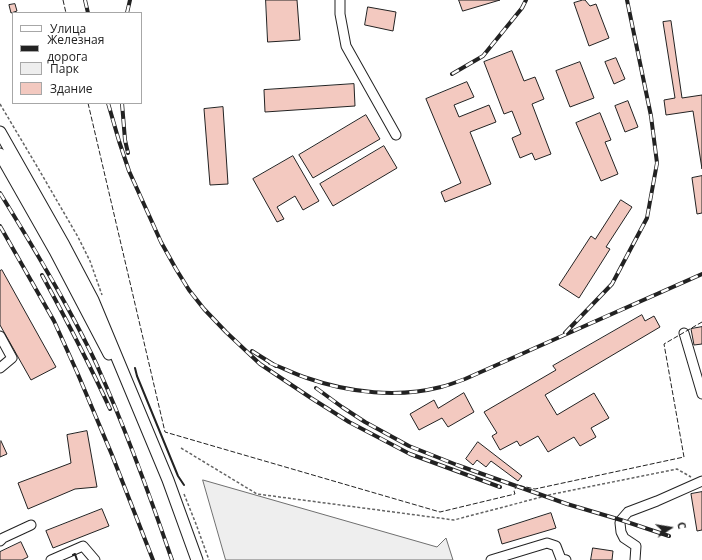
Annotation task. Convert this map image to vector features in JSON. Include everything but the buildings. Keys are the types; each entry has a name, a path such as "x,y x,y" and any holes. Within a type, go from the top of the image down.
{"main road":[{"path":"0,132 93,300 168,480 197,560"},
{"path":"0,154 55,251 141,416"}],"lane":[{"path":"340,0 340,14 346,46 396,135"},
{"path":"684,333 702,394"},
{"path":"0,336 12,358 0,368"},
{"path":"635,560 636,546 624,538 620,523 621,520 628,512 669,496 701,481"},
{"path":"0,541 3,538 31,525"},
{"path":"491,560 546,543 556,546 561,559 566,560"},
{"path":"51,560 83,546 95,560"}],"path":[{"path":"181,448 257,494 454,520 553,494 677,468 701,481"}],"green space":[{"path":"203,480 437,547 446,538 453,560 226,560"}],"railway":[{"path":"85,0 88,12"},
{"path":"127,12 130,0"},
{"path":"452,74 483,56 522,8 526,0"},
{"path":"565,333 612,284 647,218 657,163 651,116 627,0"},
{"path":"108,104 129,171 161,242 189,290 204,309 226,332 260,364 349,422 410,454 500,487"},
{"path":"122,104 125,140 128,153"},
{"path":"0,193 53,281 95,361 129,440 172,560"},
{"path":"0,226 54,321 112,455 153,560"},
{"path":"270,363 323,383 357,390 391,393 425,390 465,379 702,274"},
{"path":"42,275 77,341 110,409"},
{"path":"252,351 276,366"},
{"path":"316,388 365,422 409,446 457,465 567,504 669,536"}],"fence":[{"path":"63,0 66,12"},
{"path":"88,104 165,432 440,512 515,494 514,491 517,485 535,489 684,457 664,344 702,322"}],"wall":[{"path":"135,368 178,476 184,485"},
{"path":"73,555 75,554 77,560"}]}
